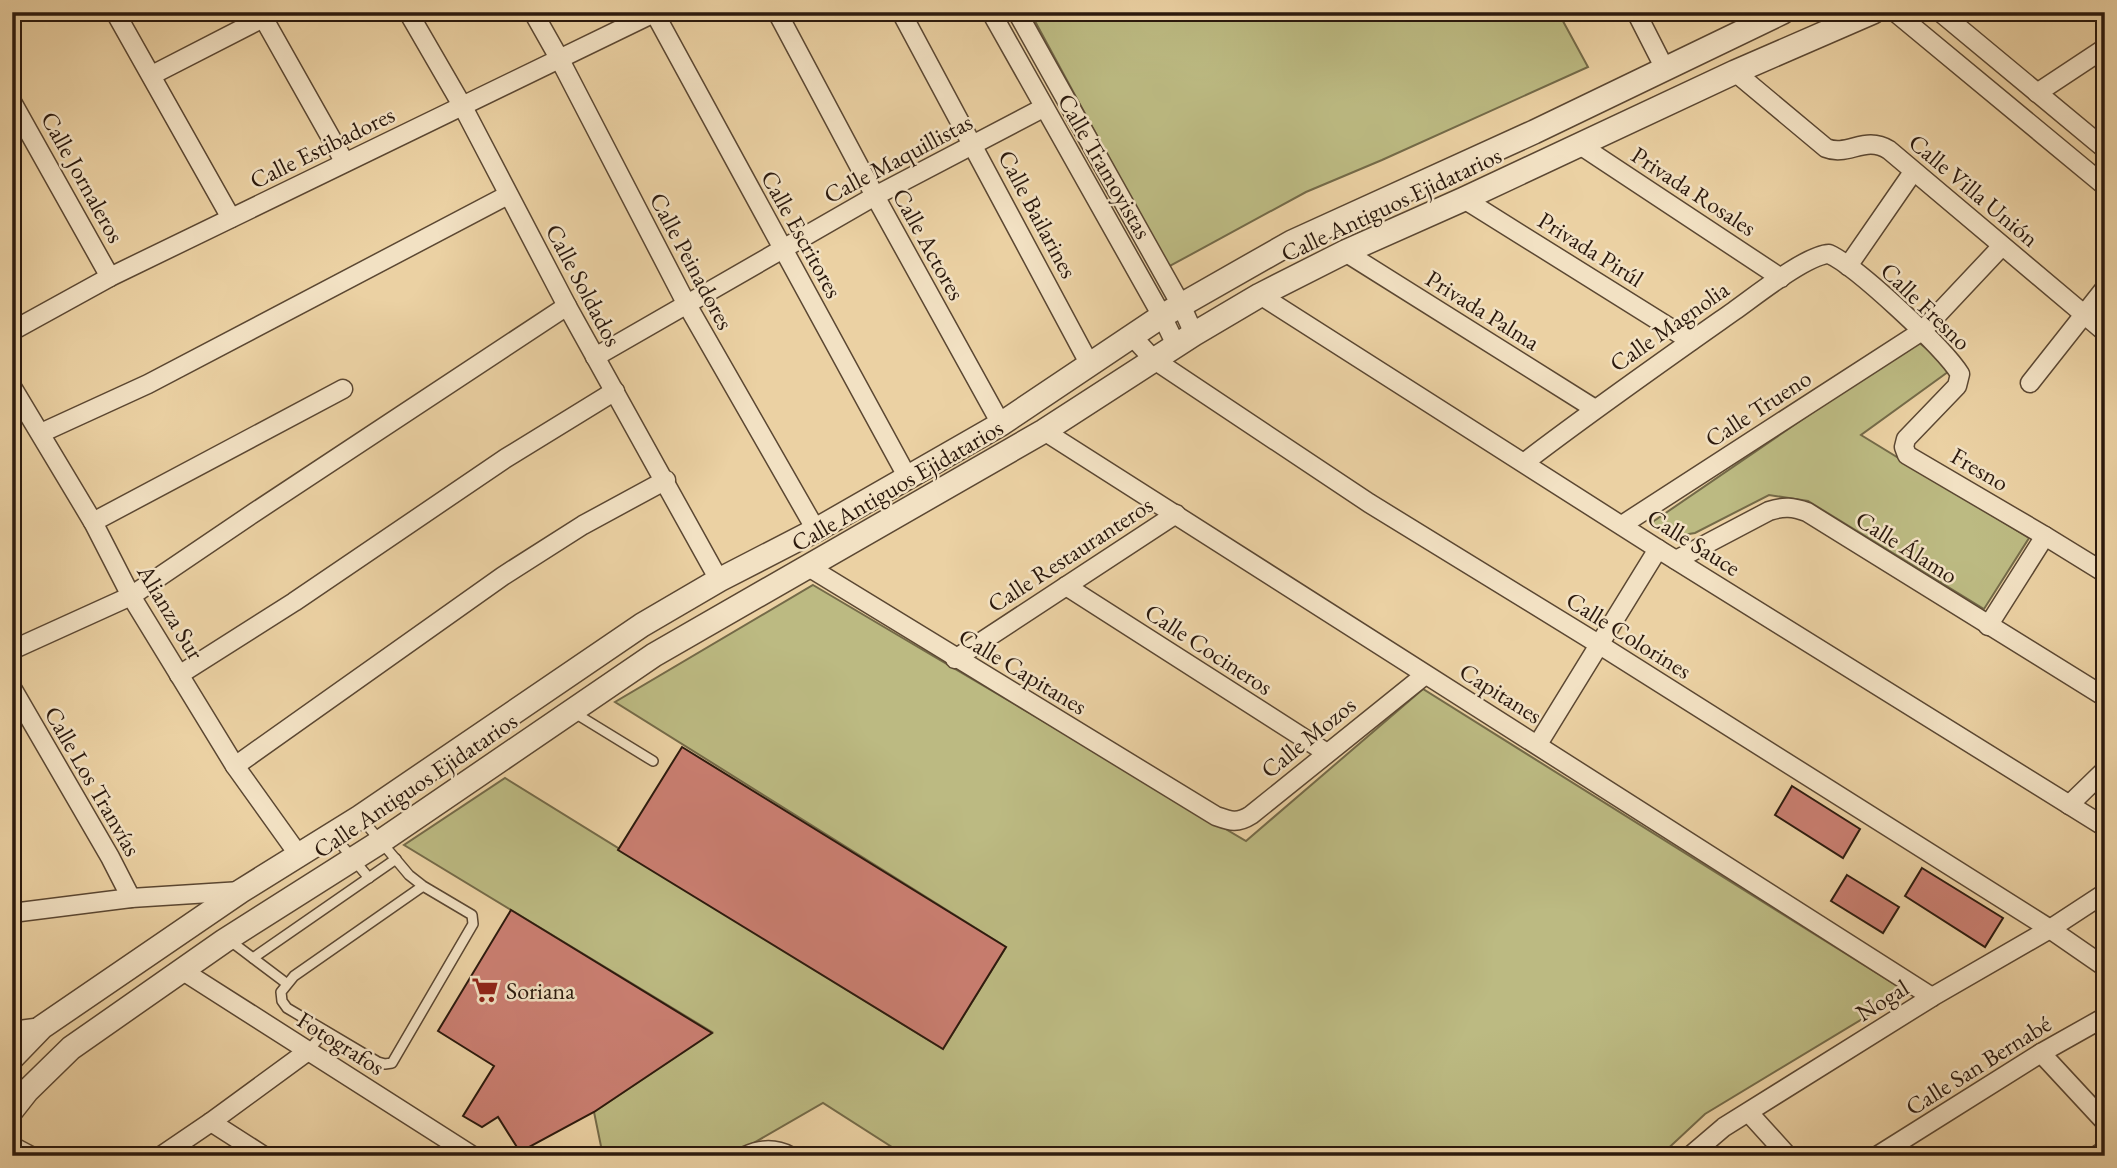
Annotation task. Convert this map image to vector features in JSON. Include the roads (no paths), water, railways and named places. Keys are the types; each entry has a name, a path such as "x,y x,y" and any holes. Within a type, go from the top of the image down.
{"street":[{"path":"115,12 231,218"},
{"name":"Calle Soldados","path":"408,12 463,107 567,306 666,480 719,580"},
{"name":"Calle Peinadores","path":"533,12 686,303 816,530"},
{"name":"Calle Estibadores","path":"12,331 110,276 655,12"},
{"name":"Calle Escritores","path":"655,12 908,478"},
{"name":"Calle Actores","path":"777,12 1001,424"},
{"name":"Calle Bailarines","path":"901,12 1090,365"},
{"name":"Calle Tramoyistas","path":"992,12 1043,108 1172,310"},
{"name":"Calle Tramoyistas","path":"1017,12 1185,339"},
{"path":"1636,12 1665,69"},
{"name":"Calle Antiguos Ejidatarios","path":"12,1058 42,1027 241,891 360,817 642,625 719,580 816,530 1001,424 1172,310 1292,242 1665,69 1755,18 1783,12"},
{"name":"Calle Antiguos Ejidatarios","path":"12,1110 27,1091 71,1048 654,655 1044,431 1185,339 1260,295 1345,252 1735,72 1873,12"},
{"path":"1895,12 2105,186"},
{"path":"1940,12 2105,149"},
{"path":"152,75 262,15 344,161"},
{"path":"2037,93 2105,48"},
{"name":"Calle Villa Unión","path":"1735,72 1826,148 1832,151 1874,143 1880,145 2105,332"},
{"name":"Calle Jornaleros","path":"12,102 110,276"},
{"name":"Calle Maquillistas","path":"596,357 875,196 1043,108"},
{"name":"Privada Rosales","path":"1580,145 1781,278"},
{"path":"1849,266 1913,172"},
{"path":"41,433 148,384 508,195"},
{"name":"Privada Pirúl","path":"1464,199 1691,341"},
{"name":"Calle Trueno","path":"1622,525 1922,331 2002,246"},
{"name":"Privada Palma","path":"1345,252 1595,409"},
{"name":"Calle Magnolia","path":"1525,462 1595,409 1781,278 1824,254 1837,257 1849,266"},
{"name":"Calle Fresno","path":"1849,266 1922,331 1956,367 1960,374 1957,386"},
{"path":"2030,383 2105,288"},
{"name":"Calle Sauce","path":"1260,295 1658,549 2105,828"},
{"path":"12,650 131,596 567,306"},
{"name":"Calle Colorines","path":"1132,336 1153,359 1369,503 1600,645 2050,929 2105,967"},
{"name":"Fresno","path":"1957,386 1910,432 1903,447 1907,455 2105,573"},
{"name":"Alianza Sur","path":"12,387 93,522 131,596 234,766 298,854"},
{"path":"93,522 343,389"},
{"path":"179,675 294,602 506,458 615,391"},
{"name":"Capitanes","path":"1044,431 1932,997"},
{"path":"234,766 503,576 583,525 666,480"},
{"name":"Calle Álamo","path":"1676,560 1769,511 1782,506 1795,507 2105,697"},
{"name":"Calle Restauranteros","path":"955,659 1176,514"},
{"path":"1988,626 2045,536"},
{"path":"1538,744 1658,549"},
{"name":"Calle Capitanes","path":"807,566 955,659 1216,816"},
{"name":"Calle Cocineros","path":"1066,586 1326,753"},
{"name":"Calle Mozos","path":"1216,816 1231,822 1241,821 1425,675"},
{"name":"Calle Los Tranvías","path":"12,688 131,898"},
{"path":"2069,805 2105,770"},
{"path":"13,912 131,898 241,891"},
{"name":"Nogal","path":"1690,1156 1724,1127 1932,997 2105,894"},
{"name":"Fotografos","path":"183,971 473,1156"},
{"name":"Calle San Bernabé","path":"1877,1156 2041,1053 2105,1017"},
{"path":"12,1031 42,1027"},
{"path":"161,1156 308,1051"},
{"path":"2041,1053 2105,1122"},
{"path":"1749,1113 1787,1156"},
{"path":"211,1122 264,1156"},
{"path":"12,1146 31,1156"},
{"path":"745,1156 755,1151 771,1149 790,1156"},
{"path":"2096,1156 2105,1150"}],"lane":[{"path":"572,711 653,761"},
{"path":"360,817 409,875 468,912 474,919 392,1063 378,1062 287,1008 282,1001 281,992 286,983 423,886"},
{"path":"333,834 369,878"},
{"path":"253,958 396,859"},
{"path":"228,940 286,983"},
{"path":"308,1051 325,1031"}],"place":[{"name":"Soriana","path":"485,990"}]}
